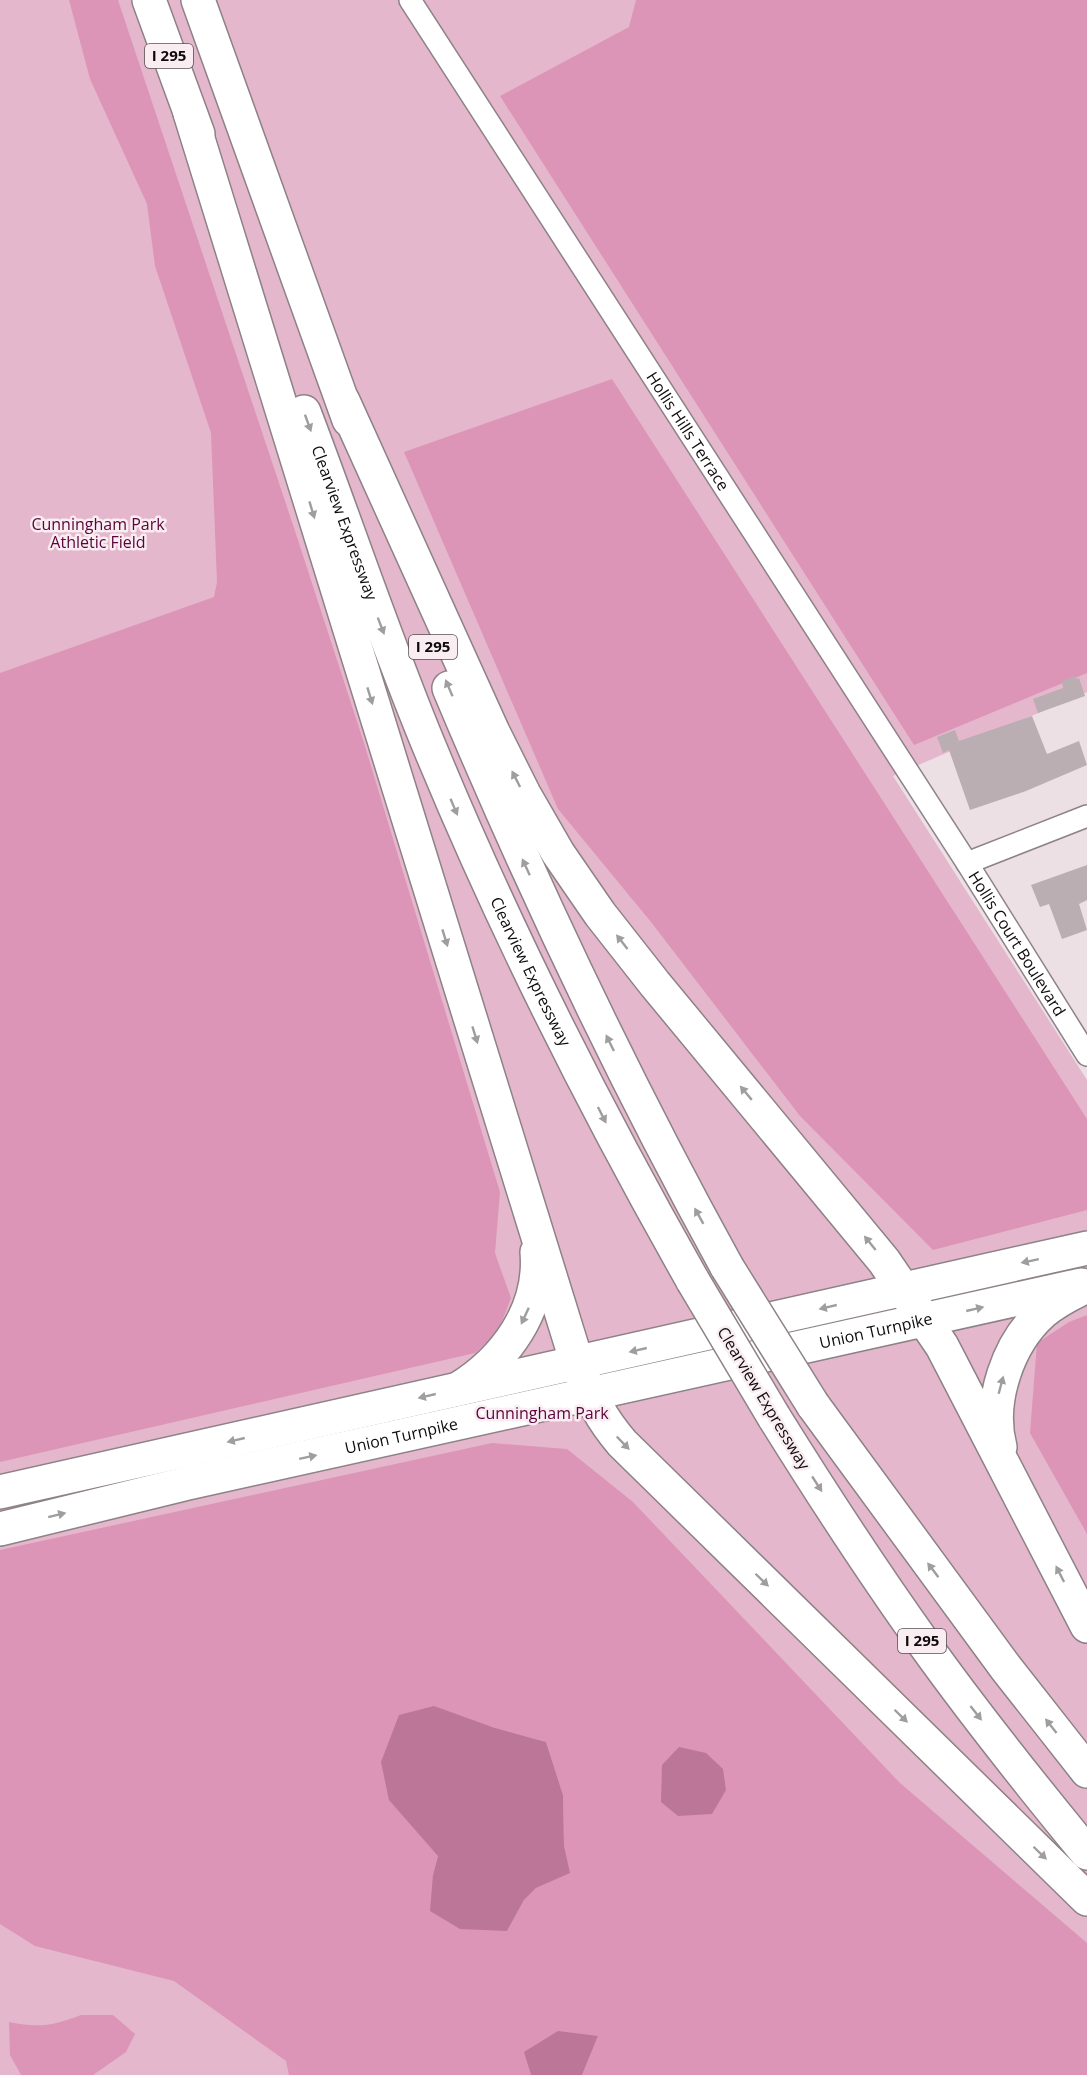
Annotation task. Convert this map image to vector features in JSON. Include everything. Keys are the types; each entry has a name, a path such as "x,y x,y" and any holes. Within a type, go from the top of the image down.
{"main road":[{"name":"Clearview Expressway","path":"149,0 381,626 453,803 495,898 570,1052 637,1181 693,1281 774,1417 854,1541 924,1644 1006,1752 1087,1852"},
{"name":"I 295","path":"198,0 434,651 495,797 621,1064 727,1268 813,1405 1006,1668 1087,1772"},
{"path":"190,113 577,1363 590,1395 604,1422 622,1443 1087,1899"},
{"path":"343,401 493,732 524,794 558,853 600,914 884,1261 905,1290 942,1346 1087,1626"},
{"path":"458,1389 481,1374 502,1354 523,1322 530,1306 538,1259 532,1218"},
{"name":"Union Turnpike","path":"0,1492 1087,1248"},
{"path":"1012,1483 1002,1457 997,1425 997,1406 1005,1372 1021,1339 1042,1313 1056,1302 1087,1285"},
{"name":"Union Turnpike","path":"0,1529 188,1483 1087,1285"}],"street":[{"name":"Hollis Hills Terrace","path":"410,0 967,863"},
{"path":"967,863 1087,816"},
{"name":"Hollis Court Boulevard","path":"967,863 1087,1055"}],"green space":[{"name":"Cunningham Park","path":"0,0 1087,0 1087,692 893,776 1087,1080 1087,2075 0,2075"}],"shaded area":[{"path":"69,0 118,0 364,743 500,1192 495,1253 511,1298 498,1332 475,1353 0,1462 0,673 214,597 217,582 211,433 155,266 147,204 90,79"},
{"path":"636,0 1087,0 1087,673 914,745 500,96 629,27"},
{"path":"612,379 1087,1119 1087,1210 933,1250 800,1116 651,922 558,809 404,452"},
{"path":"1087,1315 1087,1534 1030,1433 1037,1343 1069,1322"},
{"path":"492,1443 567,1449 633,1502 900,1783 1087,1943 1087,2075 582,2075 598,2036 525,2052 531,2075 289,2075 286,2061 174,1981 35,1946 0,1924 0,1550","holes":["492,1727 546,1742 563,1795 564,1846 569,1873 536,1888 524,1900 507,1931 433,1875 438,1856"]},
{"path":"434,1706 492,1727 546,1742 563,1795 564,1846 570,1873 536,1888 524,1900 507,1931 460,1929 430,1911 433,1875 438,1856 389,1800 381,1762 399,1715"},
{"path":"679,1747 706,1753 723,1769 726,1790 712,1814 678,1816 661,1802 662,1765"},
{"path":"81,2015 113,2015 135,2034 126,2052 93,2075 21,2075 10,2055 9,2022 45,2025"},
{"path":"558,2031 598,2036 582,2075 531,2075 524,2052"}],"building":[{"path":"1075,676 1079,678 1085,696 1038,713 1033,699 1063,688 1062,681"},
{"path":"1032,716 1047,754 1079,741 1087,765 1026,791 970,810 949,750 943,753 937,737 955,730 959,741"},
{"path":"1087,865 1087,900 1079,904 1087,930 1062,939 1049,904 1040,907 1031,885"}],"park label":[{"name":"Cunningham Park Athletic Field","path":"98,533"}]}
